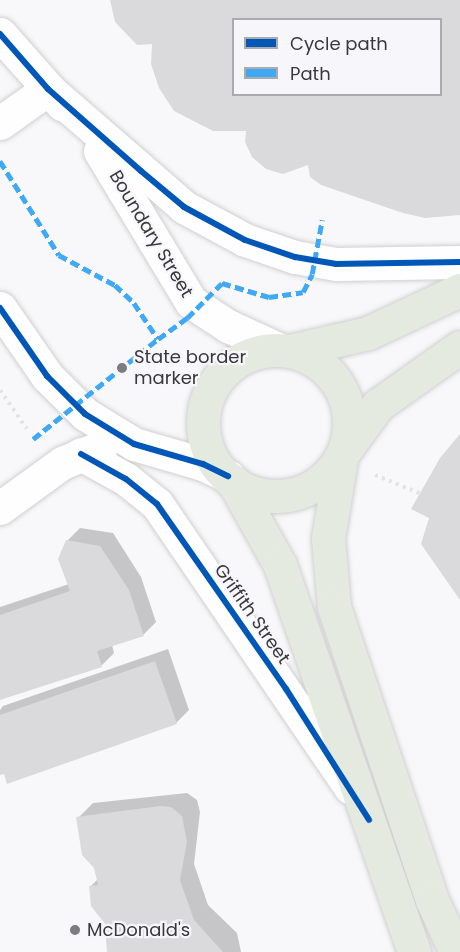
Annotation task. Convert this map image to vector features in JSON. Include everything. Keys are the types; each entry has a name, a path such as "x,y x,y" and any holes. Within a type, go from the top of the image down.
{"main road":[{"path":"351,463 295,492 260,492 231,479 212,456 203,432 208,393 233,364 284,350 368,333 460,290"},
{"path":"456,952 432,900 334,607 328,538 351,463 378,405 460,347"},
{"path":"284,350 322,367 342,390 349,421 351,463"},
{"name":"Griffith Street","path":"231,479 280,565 414,952"}],"street":[{"name":"Boundary Street","path":"0,34 104,156 136,206 170,272 191,302 228,326 284,350"},
{"path":"0,123 48,89 184,207 245,240 295,257 336,264 460,262"},
{"path":"0,308 40,367 68,399 112,432 156,452"},
{"path":"0,508 81,454 124,445 203,464 231,479"},
{"name":"Griffith Street","path":"81,454 126,479 157,504 286,689 369,820"}],"path":[{"path":"0,390 27,429"},
{"path":"351,463 383,475 419,493"}],"building":[{"path":"110,0 460,0 460,215 425,218 403,213 321,185 310,177 308,165 283,174 266,169 252,157 245,142 246,131 213,131 174,111 159,88 151,64 152,44 137,45 115,22"},
{"path":"460,434 460,600 421,544 429,518 411,509 440,458"},
{"path":"66,540 100,546 129,590 144,636 97,651 102,667 0,700 0,615 70,591 58,559"},
{"path":"155,661 177,724 7,784 4,774 0,775 0,715"},
{"path":"160,806 171,807 182,816 187,842 180,880 194,920 223,952 107,952 105,924 91,906 89,886 98,885 94,868 82,855 76,817"}],"marked path":[{"path":"0,161 59,255 115,285 134,303 158,339 187,318 222,283 269,297 303,292 312,274 322,220"},
{"path":"33,439 158,339"}],"cycle path":[{"path":"0,34 48,89 141,171 184,207 245,240 295,257 336,264 460,262"},
{"path":"0,308 47,376 85,414 134,444 203,464 228,476"},
{"path":"81,454 126,479 157,504 286,689 369,820"}],"place":[{"name":"State border marker","path":"122,368"},
{"name":"McDonald's","path":"75,930"}]}
